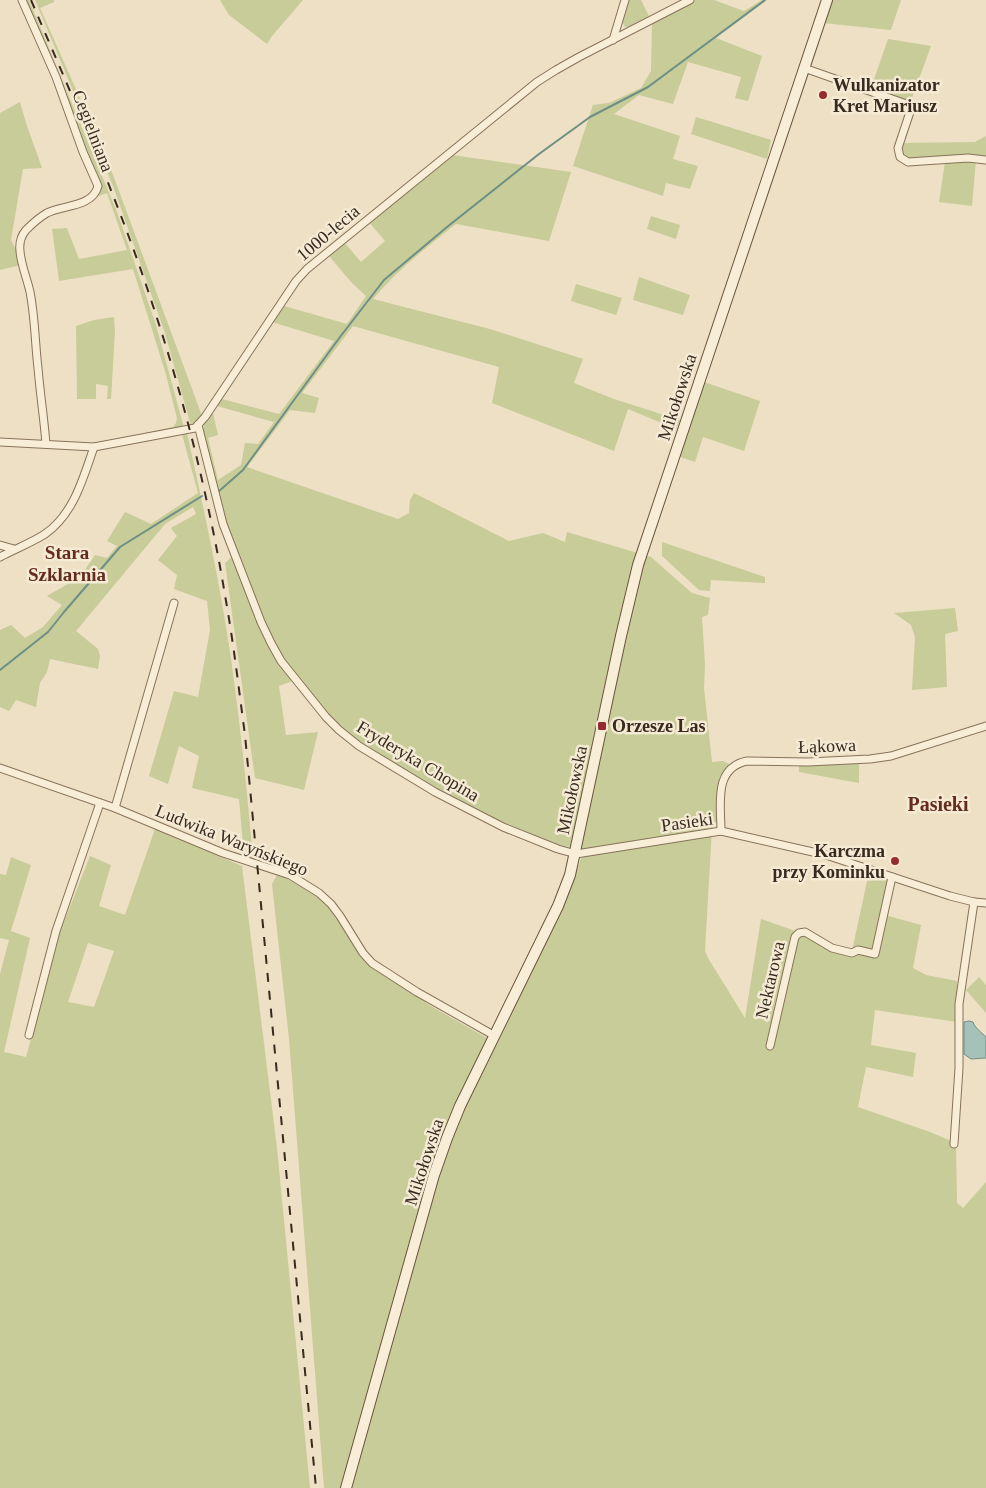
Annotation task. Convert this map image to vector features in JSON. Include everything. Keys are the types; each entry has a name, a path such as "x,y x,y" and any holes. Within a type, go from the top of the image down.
{"main road":[{"name":"Mikołowska","path":"346,1488 434,1175 450,1130 558,906 570,875 638,565 826,0"}],"street":[{"name":"Cegielniana","path":"22,0 56,77 83,152 98,186 97,192 87,201 48,212 26,231 20,241 20,252 30,292 44,410 46,444"},
{"path":"613,40 625,0"},
{"name":"1000-lecia","path":"198,425 296,281 307,269 537,82 563,65 690,0"},
{"path":"804,68 912,106 898,148 900,157 908,162 968,158 986,160"},
{"path":"0,442 94,447 194,428 198,425"},
{"name":"Fryderyka Chopina","path":"198,425 223,524 261,622 281,661 326,717 359,746 435,792 503,827 558,849 576,854"},
{"path":"0,557 47,533 58,522 80,488 94,447"},
{"path":"0,545 14,549"},
{"path":"115,808 174,603"},
{"name":"Łąkowa","path":"721,831 722,782 726,773 738,763 747,761 870,760 891,756 986,726"},
{"name":"Ludwika Waryńskiego","path":"0,768 115,808 223,853 290,875 305,883 331,904 363,954 372,963 417,992 495,1036"},
{"path":"29,1035 56,930 100,803"},
{"name":"Pasieki","path":"576,854 721,831 826,855 925,889 974,902 986,903"},
{"name":"Nektarowa","path":"770,1046 795,937 799,933 805,932 832,948 852,954 858,950 875,954 892,877"},
{"path":"954,1144 959,1068 959,1004 974,902"}],"green space":[{"path":"24,0 29,0 117,212 156,325 184,428 113,442 109,441 173,427 177,418 165,371 133,269 59,281 52,229 67,228 79,259 127,250 107,193 99,196 98,194 90,162"},
{"path":"35,0 54,0 54,2 40,8 109,164 202,416 191,426 165,333 113,186"},
{"path":"220,0 303,0 267,44 229,15"},
{"path":"627,0 641,0 649,16 625,27 621,20"},
{"path":"695,0 714,0 744,11 762,0 766,1 716,38 762,56 748,101 735,98 741,77 688,62 673,104 639,95 614,114 680,136 673,159 698,166 690,189 666,183 663,196 573,166 593,105 609,103 641,88 651,71 652,24 661,17"},
{"path":"833,0 901,0 891,30 823,23"},
{"path":"888,39 931,46 912,98 907,101 871,88"},
{"path":"20,102 42,168 23,169 11,240 21,265 0,270 0,113"},
{"path":"696,117 771,140 767,159 691,134"},
{"path":"986,136 986,158 908,160 902,157 901,149 903,143 975,142"},
{"path":"452,155 571,172 549,241 456,224 423,250 382,288 373,299 490,329 583,359 574,383 614,399 680,420 676,429 628,409 614,451 492,403 499,367 353,326 302,393 319,398 315,413 290,410 247,467 398,519 409,513 410,500 414,493 509,541 543,533 565,542 567,532 651,557 692,593 710,598 708,615 702,617 705,665 704,688 712,762 723,761 729,764 719,784 717,799 718,821 712,828 705,951 745,1018 761,919 852,951 869,872 888,878 881,914 921,925 913,968 926,975 957,981 957,1022 875,1010 871,1045 916,1053 913,1077 866,1067 858,1107 956,1143 957,1203 963,1208 986,1182 986,1488 324,1488 289,1039 272,884 278,873 325,902 364,960 429,1005 494,1042 566,900 584,850 555,844 470,808 436,790 340,729 298,679 279,686 286,735 318,732 304,790 255,778 225,563 236,553 225,523 203,429 213,413 218,435 208,438 218,480 241,465 245,443 258,444 274,422 217,406 222,399 279,414 334,341 272,322 284,306 347,324 366,296 329,256 344,242 361,262 385,241 369,222"},
{"path":"976,160 972,206 939,202 945,162"},
{"path":"651,216 680,225 676,239 647,229"},
{"path":"639,277 690,295 683,315 633,300"},
{"path":"576,284 622,298 616,315 571,301"},
{"path":"114,317 115,331 111,399 107,399 108,386 96,384 96,399 77,399 76,326 94,320"},
{"path":"704,382 760,401 744,451 703,437 695,462 680,457"},
{"path":"187,433 226,624 243,756 253,859 244,856 239,799 192,788 199,756 179,746 168,784 149,776 174,691 198,697 210,630 207,601 174,589 177,575 158,560 177,536 171,528 196,514 193,507 165,524 76,631 98,649 100,656 98,669 50,659 47,672 40,683 36,707 16,700 9,711 0,707 0,630 11,625 25,638 43,627 62,605 47,596 80,577 95,555 107,558 117,546 107,541 125,512 151,524 198,493 182,434"},
{"path":"662,542 765,577 765,583 711,580 710,591 699,590 662,556"},
{"path":"955,608 958,631 945,634 947,687 912,690 915,637 911,625 894,613"},
{"path":"859,763 859,783 799,772 799,765"},
{"path":"155,829 242,866 277,1148 310,1488 0,1488 0,974 9,940 0,938 0,874 6,875 11,857 31,865 11,931 30,938 4,1052 26,1057 60,932 90,856 111,865 99,906 125,915","holes":["88,943 114,951 94,1007 68,1002"]},
{"path":"979,977 986,985 986,1013 966,990"}],"water":[{"path":"964,1022 973,1022 986,1037 986,1058 971,1059 964,1054"}],"waterway":[{"path":"218,492 243,470 384,280 539,154 590,117 648,87 765,0"},
{"path":"0,670 48,632 120,547 202,496"}],"railway":[{"path":"31,0 81,116 142,272 187,419 220,565 232,635 245,735 316,1488"}],"place":[{"name":"Wulkanizator Kret Mariusz","path":"823,95"},
{"name":"Orzesze Las","path":"602,726"},
{"name":"Karczma przy Kominku","path":"895,861"}],"district":[{"name":"Stara Szklarnia","path":"67,563"},
{"name":"Pasieki","path":"938,804"}]}
